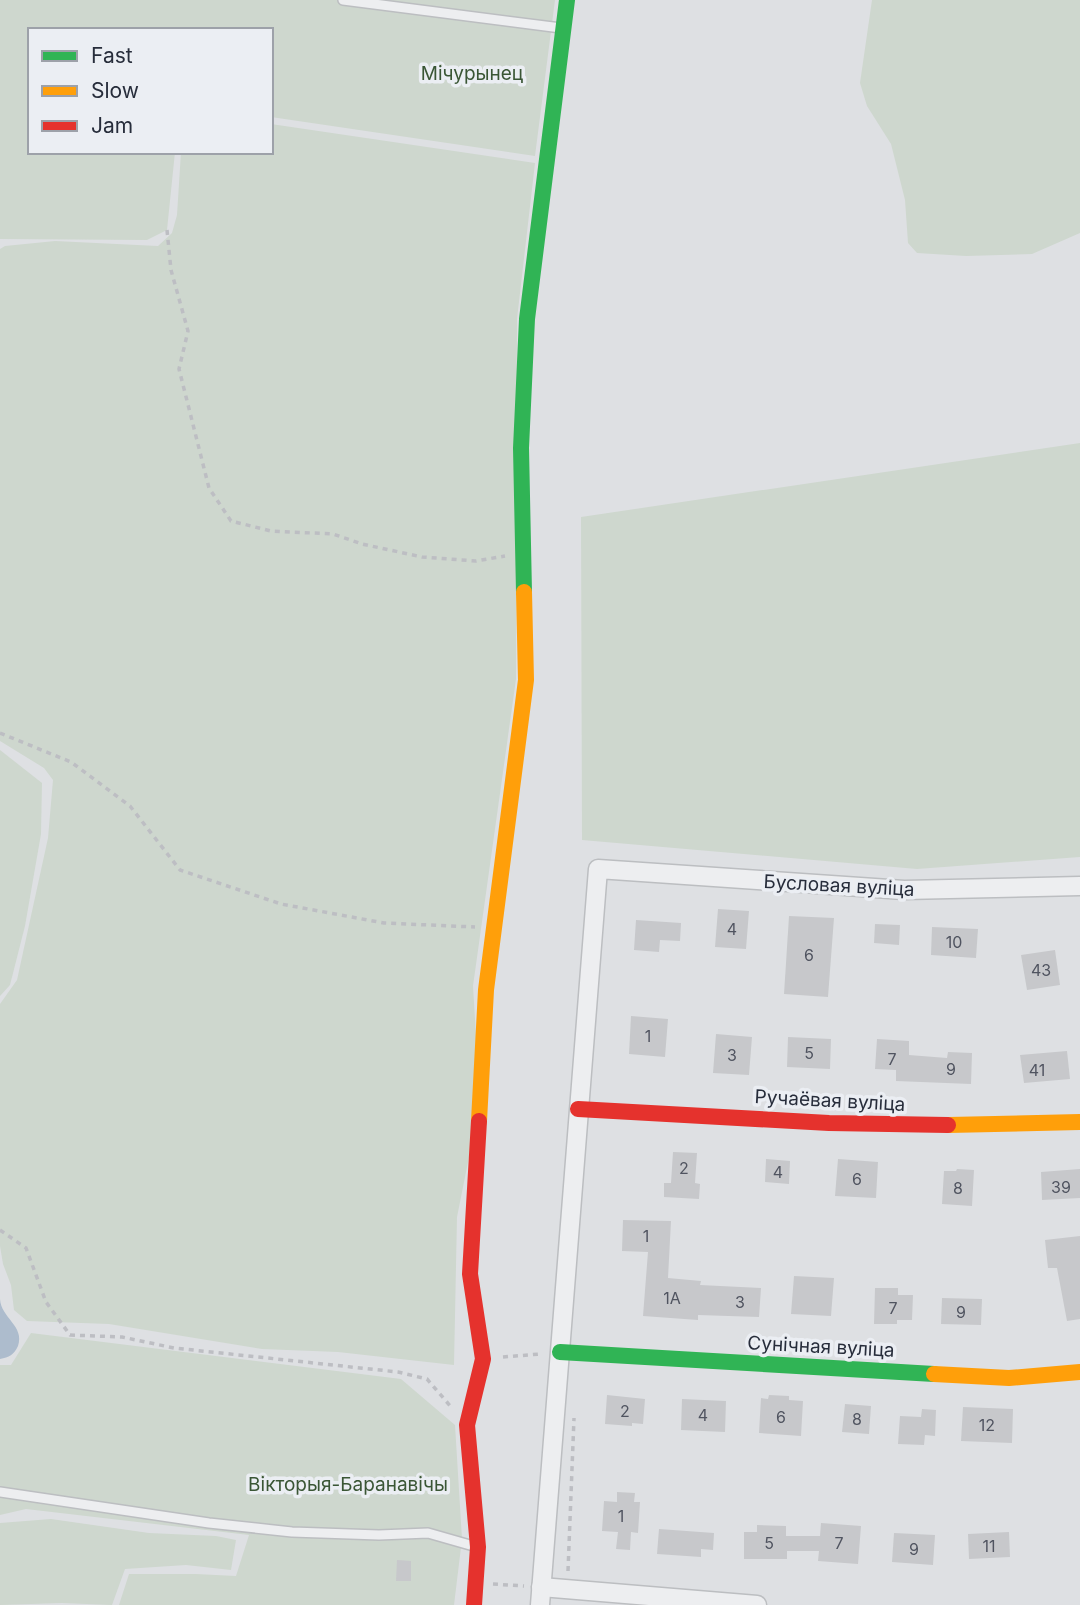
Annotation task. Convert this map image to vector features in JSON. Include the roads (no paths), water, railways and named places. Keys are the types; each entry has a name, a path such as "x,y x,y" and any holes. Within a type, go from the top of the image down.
{"street":[{"path":"474,1605 478,1547 467,1425 483,1359 470,1274 486,990 526,680 521,448 527,319 567,0"},
{"name":"Бусловая вуліца","path":"578,1110 598,869 904,890 1080,886"},
{"path":"578,1110 541,1596 757,1605"},
{"name":"Ручаёвая вуліца","path":"578,1110 910,1125 1006,1126 1080,1122"},
{"name":"Сунічная вуліца","path":"559,1352 1009,1378 1080,1371"}],"lane":[{"path":"343,0 563,29"},
{"path":"0,1492 209,1523 292,1532 379,1535 428,1533 478,1547"}],"water":[{"path":"0,1299 4,1312 16,1327 19,1339 13,1354 0,1359"}],"park label":[{"name":"Мічурынец","path":"472,73"},
{"name":"Вікторыя-Баранавічы","path":"348,1484"}]}
